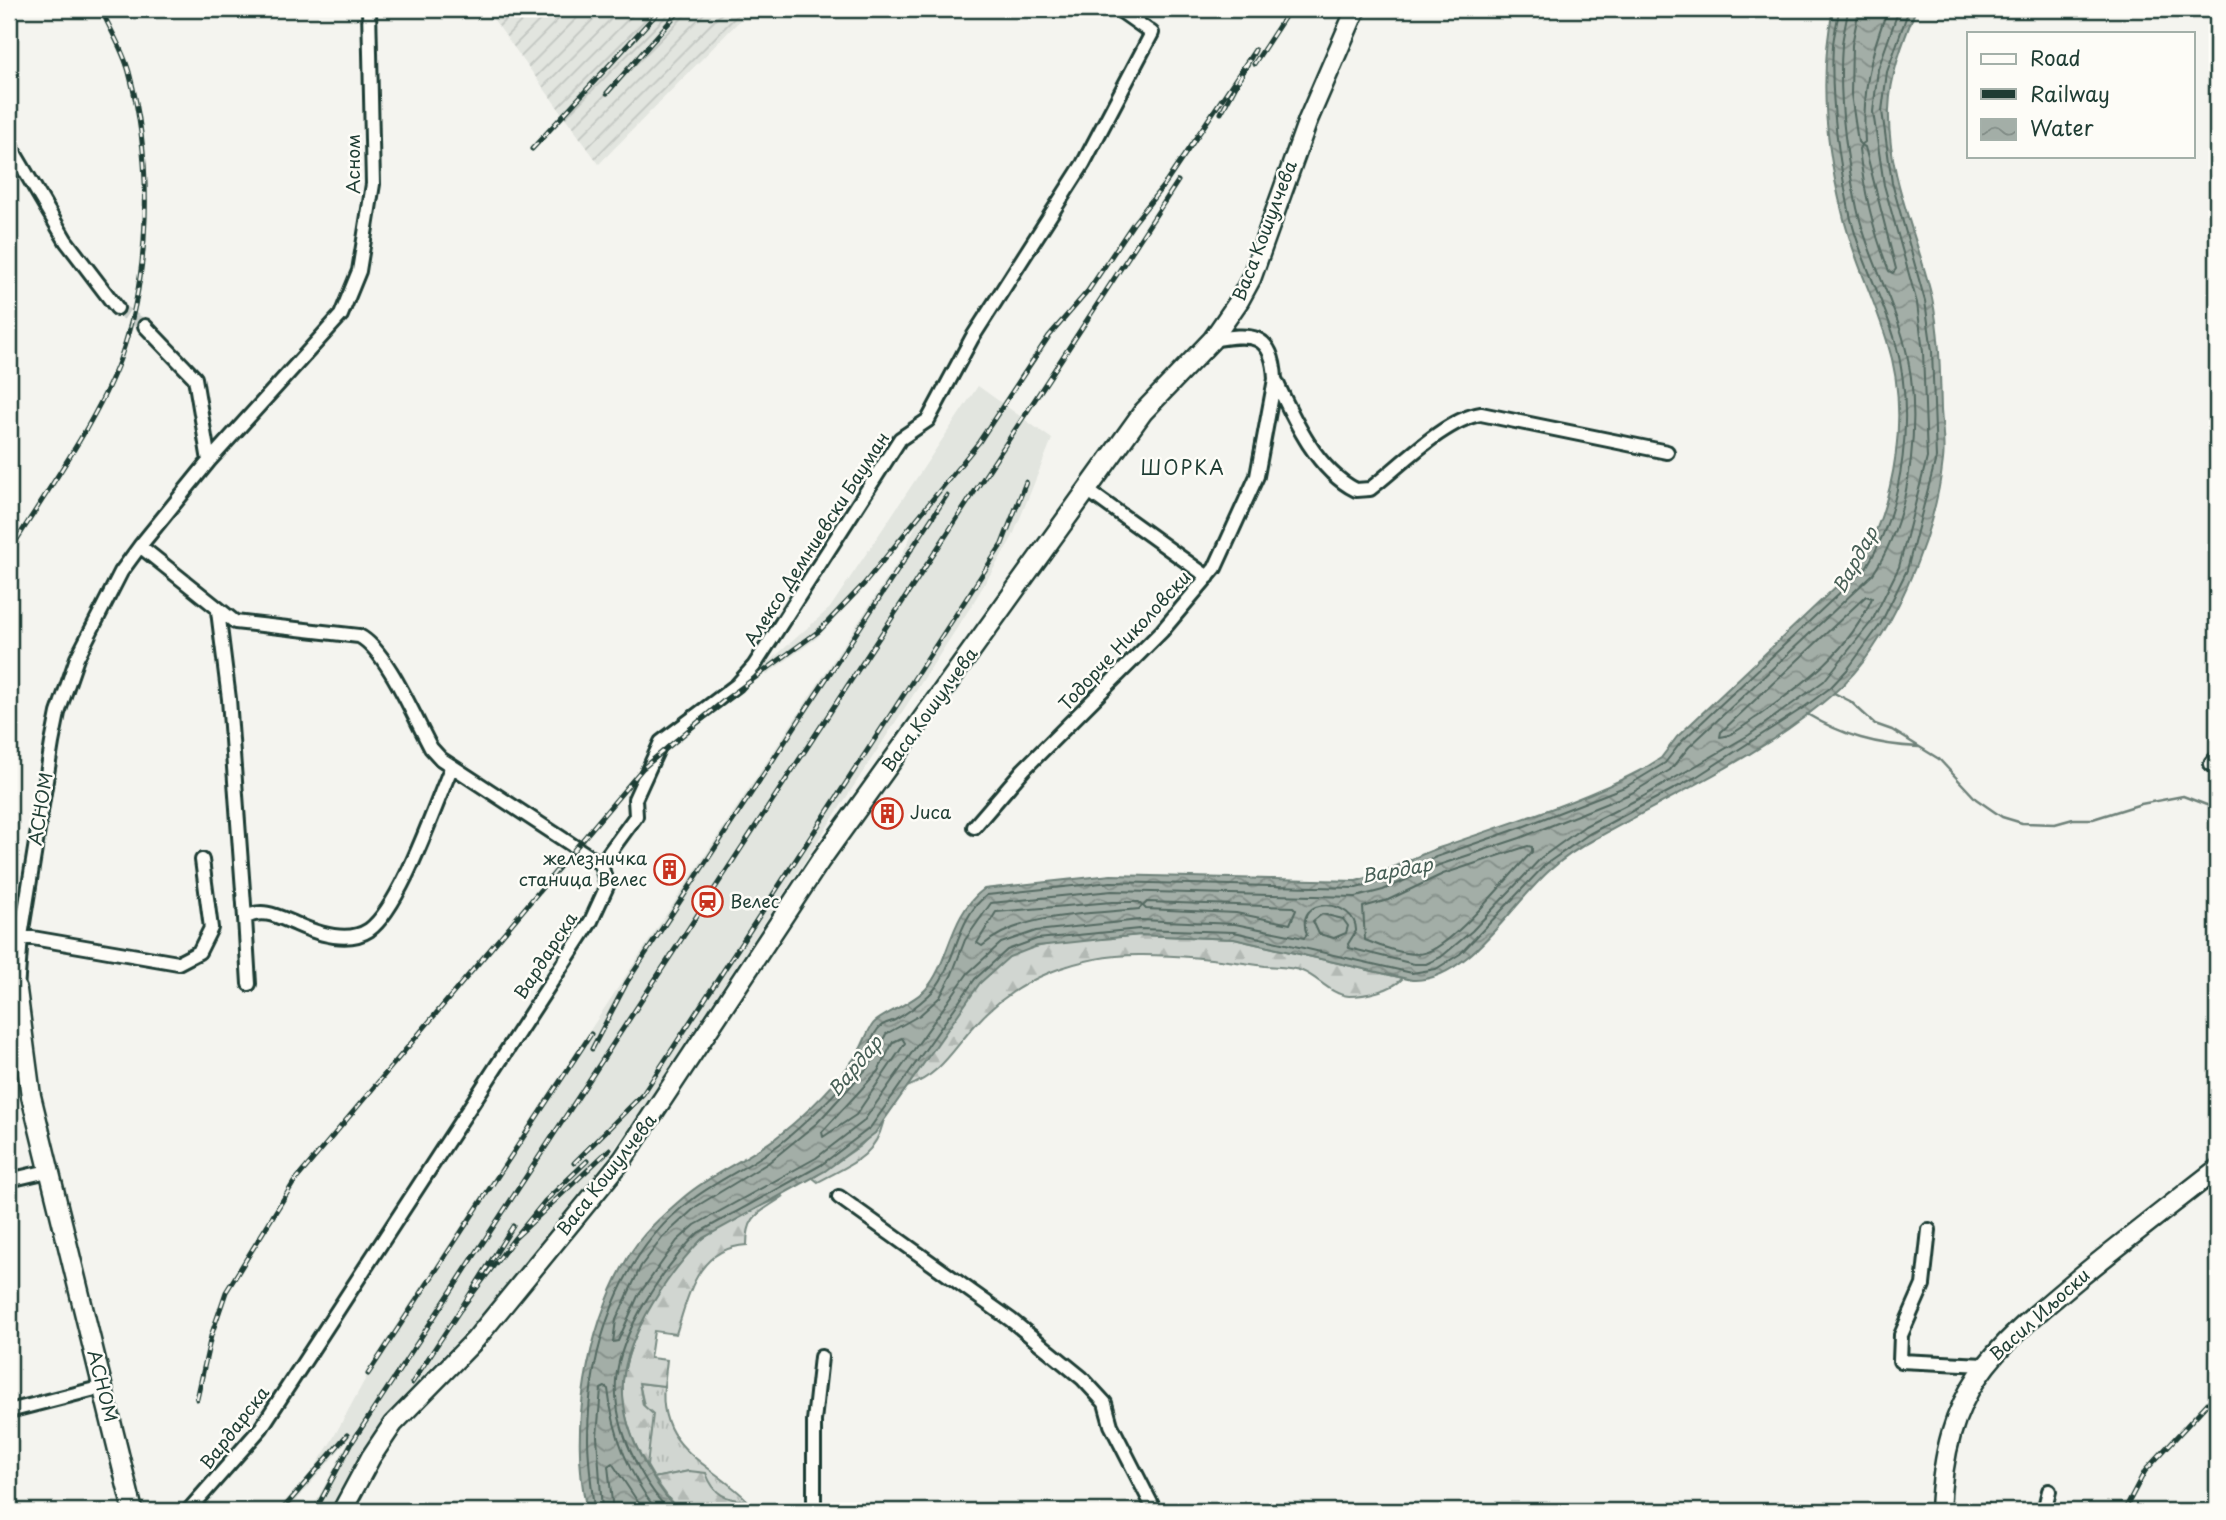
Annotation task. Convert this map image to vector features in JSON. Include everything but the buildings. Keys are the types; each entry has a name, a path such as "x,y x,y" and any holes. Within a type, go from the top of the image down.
{"main road":[{"name":"Васа Кошулчева","path":"341,1511 393,1424 475,1340 623,1159 820,861 1143,412 1230,319 1251,279 1307,120 1356,9"},
{"name":"АСНОМ","path":"13,992 48,1171 133,1511"},
{"path":"9,1028 25,1060"},
{"name":"Васил Иљоски","path":"1940,1511 1942,1472 1951,1431 1985,1365 2001,1345 2044,1307 2217,1168"}],"street":[{"name":"Асном","path":"341,315 359,271 373,184 369,9"},
{"name":"Алексо Демниевски Бауман","path":"601,864 636,816 635,799 661,742 737,685 754,666 900,439 928,420 972,338 1083,164 1152,33 1118,9"},
{"path":"9,145 66,242 117,308"},
{"name":"АСНОМ","path":"13,992 58,713 77,658 93,623 139,546 209,461 341,315"},
{"path":"145,326 195,378 209,461"},
{"name":"Тодорче Николовски","path":"974,827 1024,769 1162,631 1196,587 1208,577 1223,554 1257,476 1275,379 1275,364 1269,350 1256,337 1245,334 1212,340"},
{"path":"1275,379 1291,414 1318,456 1356,490 1370,489 1438,436 1472,415 1480,414 1667,452"},
{"path":"1087,490 1208,577"},
{"path":"139,546 235,622 249,626 359,636 371,642 382,655 431,748 452,766 601,864"},
{"path":"218,611 229,699 249,984"},
{"path":"245,918 261,912 323,936 356,934 370,929 390,904 411,863 452,766"},
{"path":"20,936 178,963 199,952 211,928 202,860"},
{"name":"Вардарска","path":"188,1511 261,1428 591,921 607,886 601,864"},
{"path":"9,1180 48,1171"},
{"path":"839,1197 1011,1320 1082,1378 1105,1403 1111,1425 1155,1511"},
{"path":"1929,1230 1923,1285 1902,1335 1900,1362 1985,1365"},
{"path":"814,1511 814,1421 821,1357"},
{"path":"9,1411 103,1387"},
{"path":"2044,1511 2049,1491"},
{"path":"1946,1511 1986,1511"}],"shaded area":[{"path":"486,9 751,9 599,164"},
{"path":"978,386 1052,439 1012,538 970,608 637,1118 594,1176 481,1316 397,1403 369,1439 329,1511 311,1511 352,1435 287,1511 275,1511 310,1475 387,1339 900,559 916,525 817,638 766,675 762,668 830,608"}],"green space":[{"path":"1140,935 1234,939 1403,978 1378,992 1349,996 1336,993 1302,971 1204,958 1120,956 1074,964 1031,981 1011,993 976,1024 938,1068 907,1087 967,999 995,967 1008,957 1020,951 1053,944"},
{"path":"883,1123 873,1145 858,1160 818,1182 813,1178 860,1146"},
{"path":"784,1196 752,1220 747,1245 730,1248 706,1264 691,1289 676,1334 654,1331 650,1358 667,1360 664,1386 639,1383 643,1405 653,1414 647,1466 628,1425 623,1402 623,1380 633,1343 652,1302 677,1265 704,1238 743,1215"},
{"path":"639,1383 664,1386 664,1408 669,1425 678,1440 748,1501 727,1500 689,1471 654,1478 647,1466 645,1410"},
{"path":"689,1471 706,1473 713,1487 722,1495 748,1501 756,1511 678,1511 654,1478"}],"water":[{"name":"Вардар","path":"1833,9 1916,9 1892,84 1890,134 1898,182 1935,312 1944,441 1938,489 1920,553 1892,617 1855,672 1834,693 1779,736 1565,858 1535,885 1469,956 1432,978 1412,980 1234,939 1140,935 1037,946 1009,957 980,983 875,1133 825,1171 703,1238 664,1285 633,1343 626,1363 623,1399 638,1451 656,1483 678,1511 587,1511 580,1448 585,1382 601,1317 627,1259 653,1225 684,1197 792,1125 821,1097 856,1056 873,1024 926,989 940,966 964,912 984,889 1111,875 1356,881 1377,874 1436,849 1594,792 1661,758 1677,737 1861,563 1873,538 1891,483 1896,454 1898,396 1887,341 1847,231 1832,164 1826,112 1826,60"}],"waterway":[{"path":"1834,693 1850,701 1875,724 1892,730 1939,759 1976,799 2002,817 2022,823 2055,824 2073,819 2093,819 2141,804 2183,796 2217,809"},
{"path":"1807,714 1861,738 1919,747"}],"tunnel":[{"path":"117,308 145,326"}],"railway":[{"path":"9,552 98,408 120,359 138,290 145,217 142,143 129,72 101,9"},
{"path":"532,149 661,9"},
{"path":"607,93 681,9"},
{"path":"1254,64 1290,9"},
{"path":"197,1399 211,1336 226,1292 294,1182 643,768 726,699 819,631 864,584 979,442 1049,336 1088,291 1133,224 1167,181 1255,50 1221,113"},
{"path":"315,1511 351,1444 1178,181"},
{"path":"574,1163 643,1094 1002,544 1026,482"},
{"path":"592,1049 627,982 947,495"},
{"path":"368,1374 591,1034"},
{"path":"587,1161 545,1201 514,1239 610,1149"},
{"path":"513,1226 460,1310 514,1239"},
{"path":"412,1383 460,1310"},
{"path":"2124,1511 2145,1471 2217,1393"},
{"path":"281,1511 347,1435"}],"place":[{"name":"Juca","path":"887,813"},
{"name":"железничка станица Велес","path":"670,869"},
{"name":"Велес","path":"707,902"}],"district":[{"name":"ШОРКА","path":"1183,468"}]}
